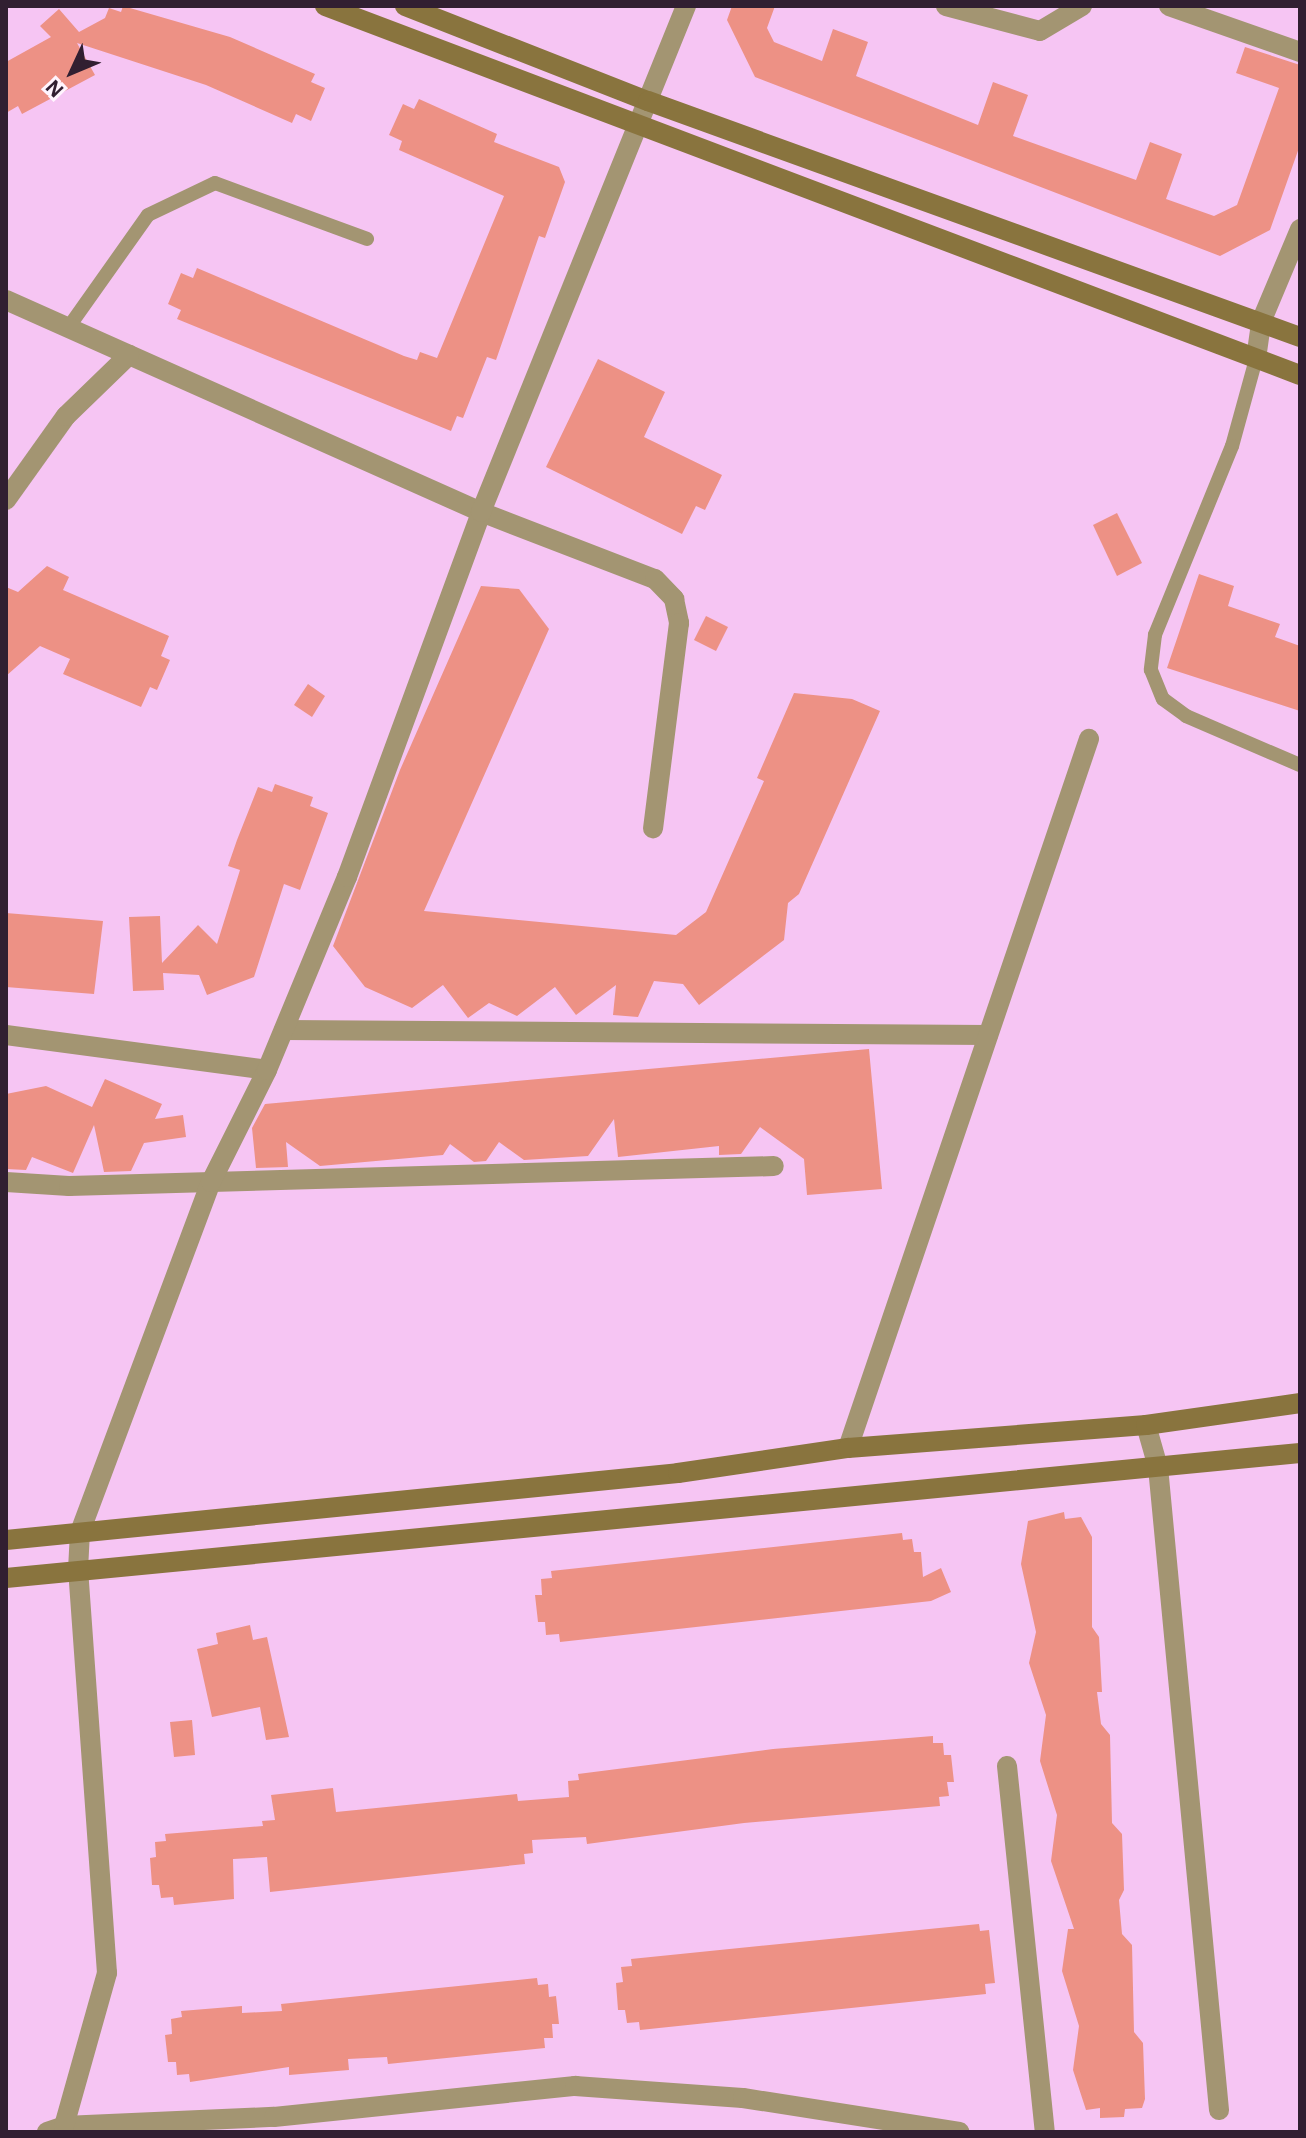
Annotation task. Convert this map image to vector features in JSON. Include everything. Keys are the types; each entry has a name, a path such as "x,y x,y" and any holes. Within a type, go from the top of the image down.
{"street":[{"path":"325,6 637,128 1300,375"},
{"path":"405,6 648,101 1300,337"},
{"path":"686,6 481,512 347,877 267,1070 211,1182 80,1532 78,1570 107,1973 56,2129 274,2117 575,2086 743,2098 959,2132"},
{"path":"946,6 1040,31 1082,6"},
{"path":"1169,6 1300,52"},
{"path":"1256,359 1261,322 1300,229"},
{"path":"6,300 481,512 655,579 674,599 679,623 653,828"},
{"path":"6,500 66,416 129,355"},
{"path":"848,1448 1089,739"},
{"path":"284,1030 988,1035"},
{"path":"6,1035 267,1070"},
{"path":"6,1182 69,1186 774,1166"},
{"path":"6,1540 678,1473 848,1448 1146,1425 1300,1403"},
{"path":"1146,1425 1158,1467 1219,2110"},
{"path":"6,1578 1300,1453"},
{"path":"1007,1766 1045,2132"}],"lane":[{"path":"68,328 148,215 215,183 367,239"},
{"path":"1256,359 1232,446 1155,635 1151,670 1163,699 1186,716 1300,765"}],"building":[{"path":"123,6 230,37 315,74 311,82 325,88 311,121 296,114 292,123 206,85 77,43 95,75 22,114 18,106 6,113 6,62 51,37 40,26 59,9 79,32 105,18 109,8 121,12"},
{"path":"732,6 775,6 767,28 774,42 822,61 833,29 868,42 856,76 978,125 993,82 1028,95 1013,136 1136,180 1150,142 1182,154 1166,199 1214,216 1237,205 1279,88 1236,73 1245,47 1300,65 1300,145 1270,230 1220,256 755,77 727,20"},
{"path":"419,99 497,134 494,142 559,167 565,182 545,238 539,236 496,360 487,357 463,418 457,416 451,431 177,319 181,310 168,304 181,273 193,278 197,268 404,356 417,360 420,352 437,358 504,196 399,150 402,141 389,135 403,104 414,109"},
{"path":"598,359 665,392 644,437 722,475 705,510 696,506 682,534 546,467"},
{"path":"1117,513 1142,563 1117,576 1093,525"},
{"path":"47,566 69,577 63,590 169,636 161,656 170,660 157,690 150,687 141,707 63,674 70,659 40,646 6,676 6,587 18,592"},
{"path":"1199,574 1234,586 1228,606 1280,624 1275,637 1300,646 1300,711 1167,668"},
{"path":"481,586 519,589 549,629 424,911 676,935 706,912 764,781 757,778 794,693 852,699 880,711 799,894 788,903 784,940 699,1005 683,984 654,981 638,1017 613,1015 616,985 576,1015 555,987 517,1016 489,1003 468,1018 443,985 412,1008 365,987 333,946 400,770"},
{"path":"706,616 728,627 716,651 694,640"},
{"path":"308,684 325,696 312,717 294,705"},
{"path":"275,784 313,797 310,806 328,813 300,890 284,884 254,977 207,995 199,975 163,973 164,990 133,991 129,917 160,916 162,963 198,925 217,944 240,870 228,866 237,840 258,787 272,792"},
{"path":"6,913 103,921 94,994 6,987"},
{"path":"869,1049 882,1189 807,1195 804,1159 760,1127 741,1154 719,1155 719,1146 618,1157 614,1119 588,1156 524,1160 499,1142 486,1161 474,1162 450,1144 443,1155 320,1166 286,1142 288,1167 256,1168 252,1128 265,1104"},
{"path":"105,1079 162,1104 155,1119 183,1115 186,1137 144,1143 131,1171 104,1172 94,1125 73,1173 32,1157 26,1170 6,1169 6,1094 46,1086 92,1107"},
{"path":"1064,1512 1065,1519 1081,1517 1092,1537 1092,1627 1099,1637 1102,1692 1097,1692 1101,1724 1110,1735 1112,1823 1122,1834 1124,1890 1119,1900 1122,1934 1132,1945 1134,2032 1143,2043 1145,2099 1142,2108 1125,2109 1124,2117 1100,2118 1100,2108 1086,2110 1073,2070 1079,2026 1062,1971 1068,1929 1074,1929 1051,1861 1057,1815 1040,1761 1046,1715 1029,1663 1036,1632 1021,1564 1028,1521"},
{"path":"902,1533 903,1540 912,1539 914,1552 921,1552 923,1577 941,1568 951,1592 931,1601 560,1642 559,1634 546,1635 545,1622 538,1622 535,1595 542,1595 541,1579 552,1578 551,1571"},
{"path":"250,1625 253,1640 267,1637 289,1737 266,1740 260,1707 212,1717 197,1649 218,1644 216,1633"},
{"path":"192,1720 195,1755 174,1757 170,1722"},
{"path":"933,1736 933,1743 943,1743 944,1755 951,1755 954,1782 947,1782 949,1796 939,1797 940,1806 744,1823 587,1844 586,1837 532,1840 533,1853 524,1854 525,1864 270,1892 267,1857 233,1859 234,1899 174,1905 173,1897 161,1898 159,1885 152,1885 150,1858 156,1857 155,1842 166,1841 165,1834 263,1826 262,1821 275,1820 271,1795 333,1788 336,1812 517,1794 518,1801 569,1797 568,1781 579,1780 578,1774 773,1749"},
{"path":"979,1924 980,1931 989,1930 995,1983 985,1984 986,1994 640,2030 639,2022 627,2023 625,2010 618,2010 616,1983 623,1982 621,1967 632,1966 631,1959"},
{"path":"537,1978 538,1985 548,1984 549,1997 556,1996 559,2024 552,2024 553,2038 544,2038 545,2048 388,2064 387,2057 348,2059 349,2070 289,2075 289,2067 190,2082 189,2074 177,2075 176,2062 168,2062 165,2035 172,2034 171,2019 182,2017 181,2011 242,2006 242,2013 282,2011 281,2004"}]}
